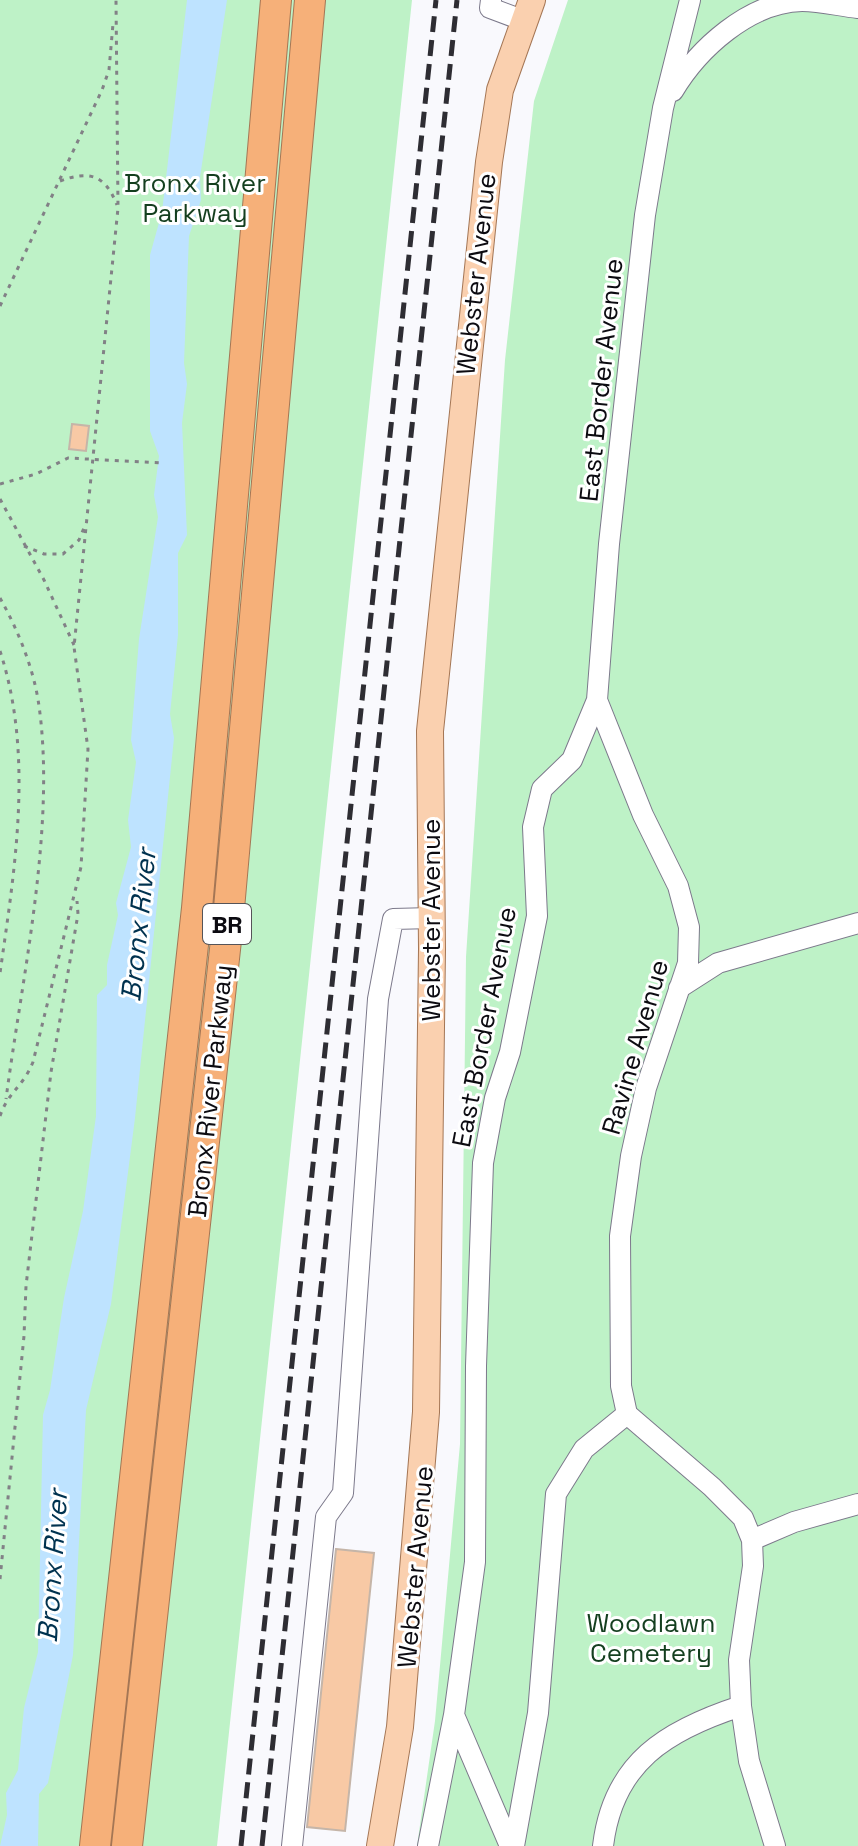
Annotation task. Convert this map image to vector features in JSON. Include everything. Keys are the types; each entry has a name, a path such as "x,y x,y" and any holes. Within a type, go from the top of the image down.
{"highway":[{"name":"Bronx River Parkway","path":"95,1846 193,951 246,383 276,0"},
{"name":"Bronx River Parkway","path":"127,1846 222,976 310,0"}],"main road":[{"name":"Webster Avenue","path":"380,1846 402,1715 425,1449 432,918 430,731 464,382 500,90 528,10"}],"lane":[{"path":"491,0 490,8 528,10"},
{"name":"East Border Avenue","path":"428,1846 454,1715 475,1562 476,1366 483,1163 537,916 533,827 542,789 572,760 597,700 609,544 645,215 663,108 690,0"},
{"path":"663,108 685,71 710,46 765,9 801,1 858,8"},
{"name":"Ravine Avenue","path":"597,700 643,815 678,886 689,927 688,963 646,1088 631,1156 620,1236 621,1386 627,1414"},
{"path":"292,1846 326,1517 343,1493 378,999 393,919 432,918"},
{"path":"679,988 718,963 858,923"},
{"path":"512,1846 538,1713 556,1494 584,1449 627,1414 723,1497 743,1518 752,1540 753,1566 739,1660 741,1706 749,1761 775,1846"},
{"path":"752,1540 794,1522 858,1504"},
{"path":"603,1846 607,1817 621,1785 655,1747 693,1722 741,1706"},
{"path":"454,1715 512,1846"}],"path":[{"path":"0,306 109,70 116,0"},
{"path":"74,647 118,208 116,0"},
{"path":"59,181 77,175 94,177 109,187 118,208"},
{"path":"0,484 36,474 68,458 162,463"},
{"path":"0,499 44,580 74,647 87,719 88,749 76,897 33,1062 25,1082 6,1099"},
{"path":"24,546 44,554 63,554 79,540 87,519"},
{"path":"0,598 16,627 39,704 44,777 41,831 6,1099 0,1116"},
{"path":"0,651 18,736 13,880 0,973"},
{"path":"0,1579 26,1286 51,1072 78,914 76,897"},
{"path":"0,1531 6,1521"}],"green space":[{"name":"Bronx River Parkway","path":"0,0 412,0 217,1846 0,1846"},
{"name":"Woodlawn Cemetery","path":"568,0 858,0 858,1846 417,1846 435,1721 460,1444 466,957 505,360 534,101"}],"water":[{"name":"Bronx River","path":"187,0 227,0 200,177 201,200 189,236 184,363 187,384 182,423 187,535 178,553 178,635 170,714 174,738 135,1118 111,1304 86,1410 73,1655 48,1783 39,1794 38,1846 0,1846 7,1815 6,1793 18,1770 24,1708 38,1652 43,1415 83,1211 96,1116 97,995 107,985 107,965 118,915 116,903 131,847 128,820 136,762 131,740 139,639 158,517 154,495 159,456 150,431 150,255 162,212"}],"building":[{"path":"72,424 89,426 86,451 69,449"},
{"path":"336,1549 374,1553 345,1831 307,1827"}],"railway":[{"path":"241,1846 436,0"},
{"path":"262,1846 457,0"}]}
